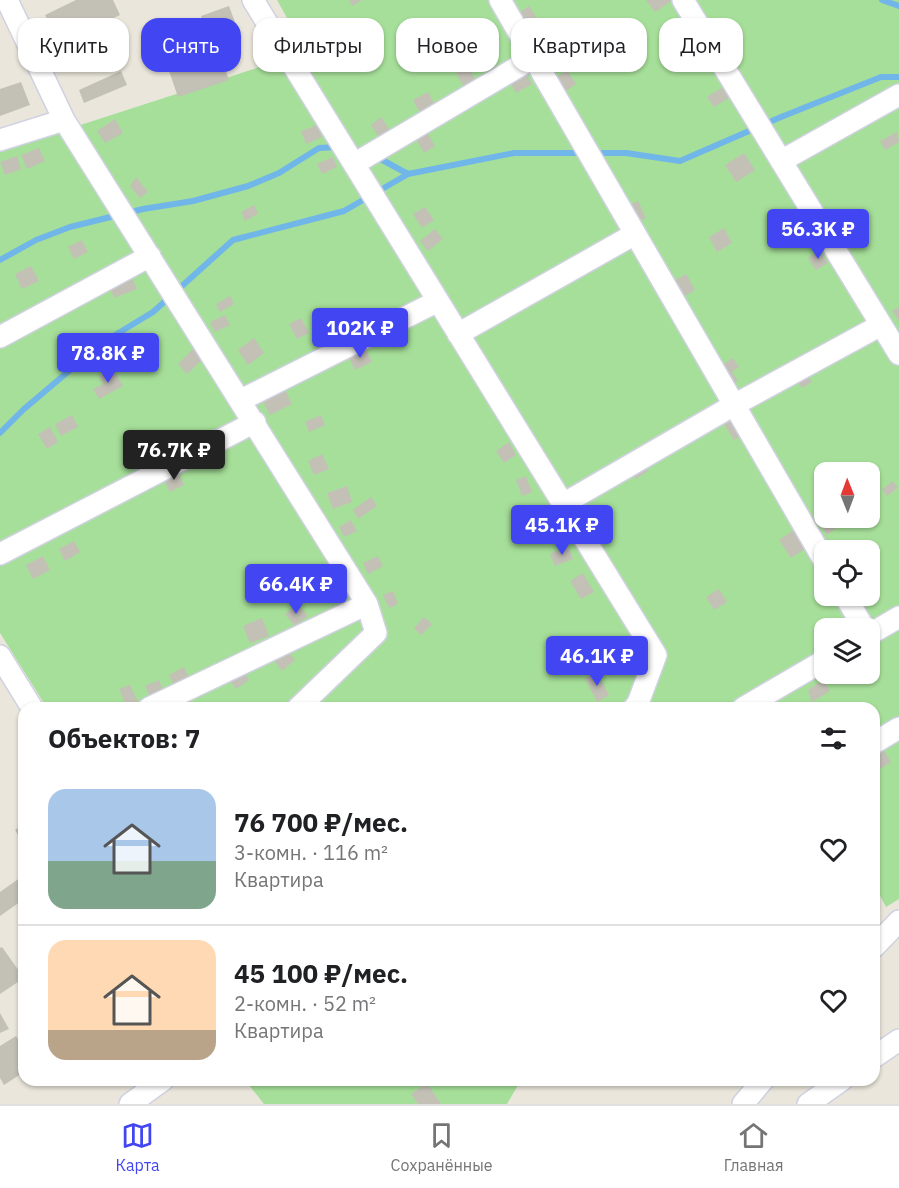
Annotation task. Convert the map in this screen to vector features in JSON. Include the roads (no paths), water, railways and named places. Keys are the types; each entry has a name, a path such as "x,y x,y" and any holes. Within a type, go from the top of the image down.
{"street":[{"path":"7,0 64,120 367,604 376,633 304,702"},
{"path":"253,0 656,655 641,702"},
{"path":"500,0 511,19"},
{"path":"683,0 781,161 889,330 899,354"},
{"path":"354,164 511,71"},
{"path":"541,72 814,542"},
{"path":"781,161 899,95"},
{"path":"0,140 64,120"},
{"path":"458,334 635,234"},
{"path":"0,337 150,255"},
{"path":"241,400 438,301"},
{"path":"563,504 734,405 889,330"},
{"path":"0,554 255,422"},
{"path":"162,702 367,604"},
{"path":"880,628 899,618"},
{"path":"0,656 28,702"},
{"path":"753,702 814,666"},
{"path":"880,739 899,728"},
{"path":"880,941 899,921"},
{"path":"880,1053 899,1040"},
{"path":"130,1104 155,1086"},
{"path":"743,1104 758,1086"},
{"path":"808,1104 834,1086"}],"waterway":[{"path":"882,0 899,6"},
{"path":"592,153 626,153 680,161 881,77 899,77"},
{"path":"0,260 36,240 70,227 143,209 193,201 248,186 279,173 319,148 337,147"},
{"path":"0,433 24,409 102,343 153,312 233,240 344,211 408,174 514,153 582,153"},
{"path":"375,156 408,174"}]}
